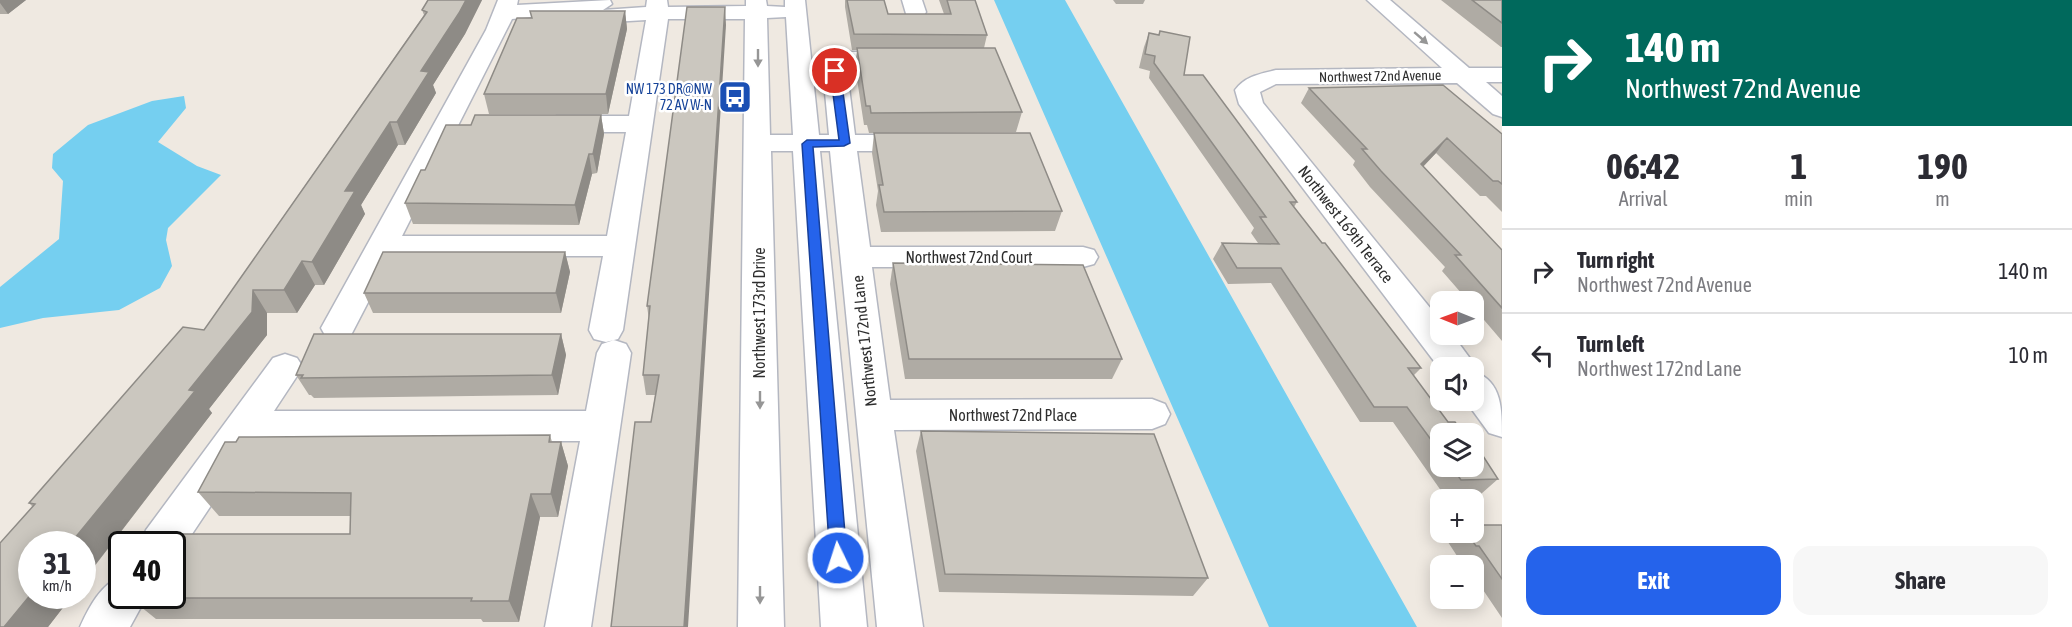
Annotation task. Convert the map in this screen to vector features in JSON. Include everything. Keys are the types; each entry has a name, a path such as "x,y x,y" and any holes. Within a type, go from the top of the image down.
{"street":[{"path":"657,5 685,0"},
{"path":"1377,0 1502,109"},
{"path":"1403,0 1499,77"},
{"path":"568,627 602,426 620,246 657,5"},
{"path":"338,328 382,246 459,124 504,12 657,5 796,6 844,627"},
{"name":"Northwest 173rd Drive","path":"757,6 761,627"},
{"name":"Northwest 172nd Lane","path":"900,627 873,415 835,71 846,57 917,57"},
{"name":"Northwest 72nd Avenue","path":"1258,81 1276,77 1464,75 1499,77"},
{"name":"Northwest 169th Terrace","path":"1258,81 1248,90 1251,104 1450,357"},
{"path":"538,124 640,124"},
{"path":"759,143 946,143"},
{"path":"382,246 620,246"},
{"name":"Northwest 72nd Court","path":"855,256 1083,257"},
{"path":"170,531 285,367"},
{"path":"1484,399 1502,422"},
{"name":"Northwest 72nd Place","path":"873,415 1152,414"},
{"path":"244,426 602,426"},
{"path":"103,627 116,609"}],"water":[{"path":"994,0 1065,0 1417,627 1269,627"},
{"path":"184,96 186,108 158,142 197,166 221,175 168,228 166,240 172,266 160,288 119,310 43,318 0,328 0,287 59,239 63,181 52,168 53,154 88,125 152,101"}],"building":[{"path":"428,0 466,0 421,71 429,72 397,122 390,122 345,191 355,191 312,262 302,261 284,290 253,290 252,312 189,390 195,391 81,531 18,531 19,609 4,627 0,627 0,543 35,504 29,503 183,327 204,330 427,12 422,10"},
{"path":"847,0 884,0 888,14 951,14 947,0 975,0 987,35 854,34"},
{"path":"1472,0 1502,0 1502,23"},
{"path":"687,7 725,7 684,627 611,627 635,422 651,422 659,375 643,375 650,306 647,306"},
{"path":"530,11 625,11 606,94 484,94 517,18 532,18"},
{"path":"1160,31 1190,37 1184,75 1203,75 1297,202 1290,202 1322,243 1325,243 1421,368 1408,368 1430,398 1430,411 1440,411 1448,422 1456,423 1430,423 1430,438 1407,407 1374,407 1281,268 1237,268 1222,243 1279,244 1260,217 1266,217 1154,63 1155,56 1145,54 1149,33 1159,35"},
{"path":"857,48 995,48 1022,112 871,113 870,106 866,106"},
{"path":"1443,85 1502,134 1502,184 1493,181 1447,138 1421,164 1502,250 1502,308 1455,255 1461,255 1381,171 1362,149 1367,149 1309,88"},
{"path":"475,115 601,115 593,154 589,154 575,205 405,203 421,170 425,170 446,125 471,125"},
{"path":"874,133 1030,133 1062,211 884,212 879,185 883,185"},
{"path":"383,252 565,252 556,293 364,293"},
{"path":"893,263 1083,265 1122,359 909,359"},
{"path":"314,334 561,334 552,375 301,378 303,375 296,375"},
{"path":"921,431 1154,434 1208,578 945,574"},
{"path":"550,435 549,442 561,442 551,494 531,494 509,601 471,601 472,598 186,598 186,534 350,534 351,493 198,492 225,442 236,442 239,437"},
{"path":"1484,457 1498,479 1461,480 1459,477 1484,477"},
{"path":"1484,525 1502,525 1502,579 1479,546 1474,543 1484,543"}],"place":[{"name":"NW 173 DR@NW 72 AV W-N","path":"735,97"}],"route":[{"path":"835,71 844,143 807,144 838,558"}]}
